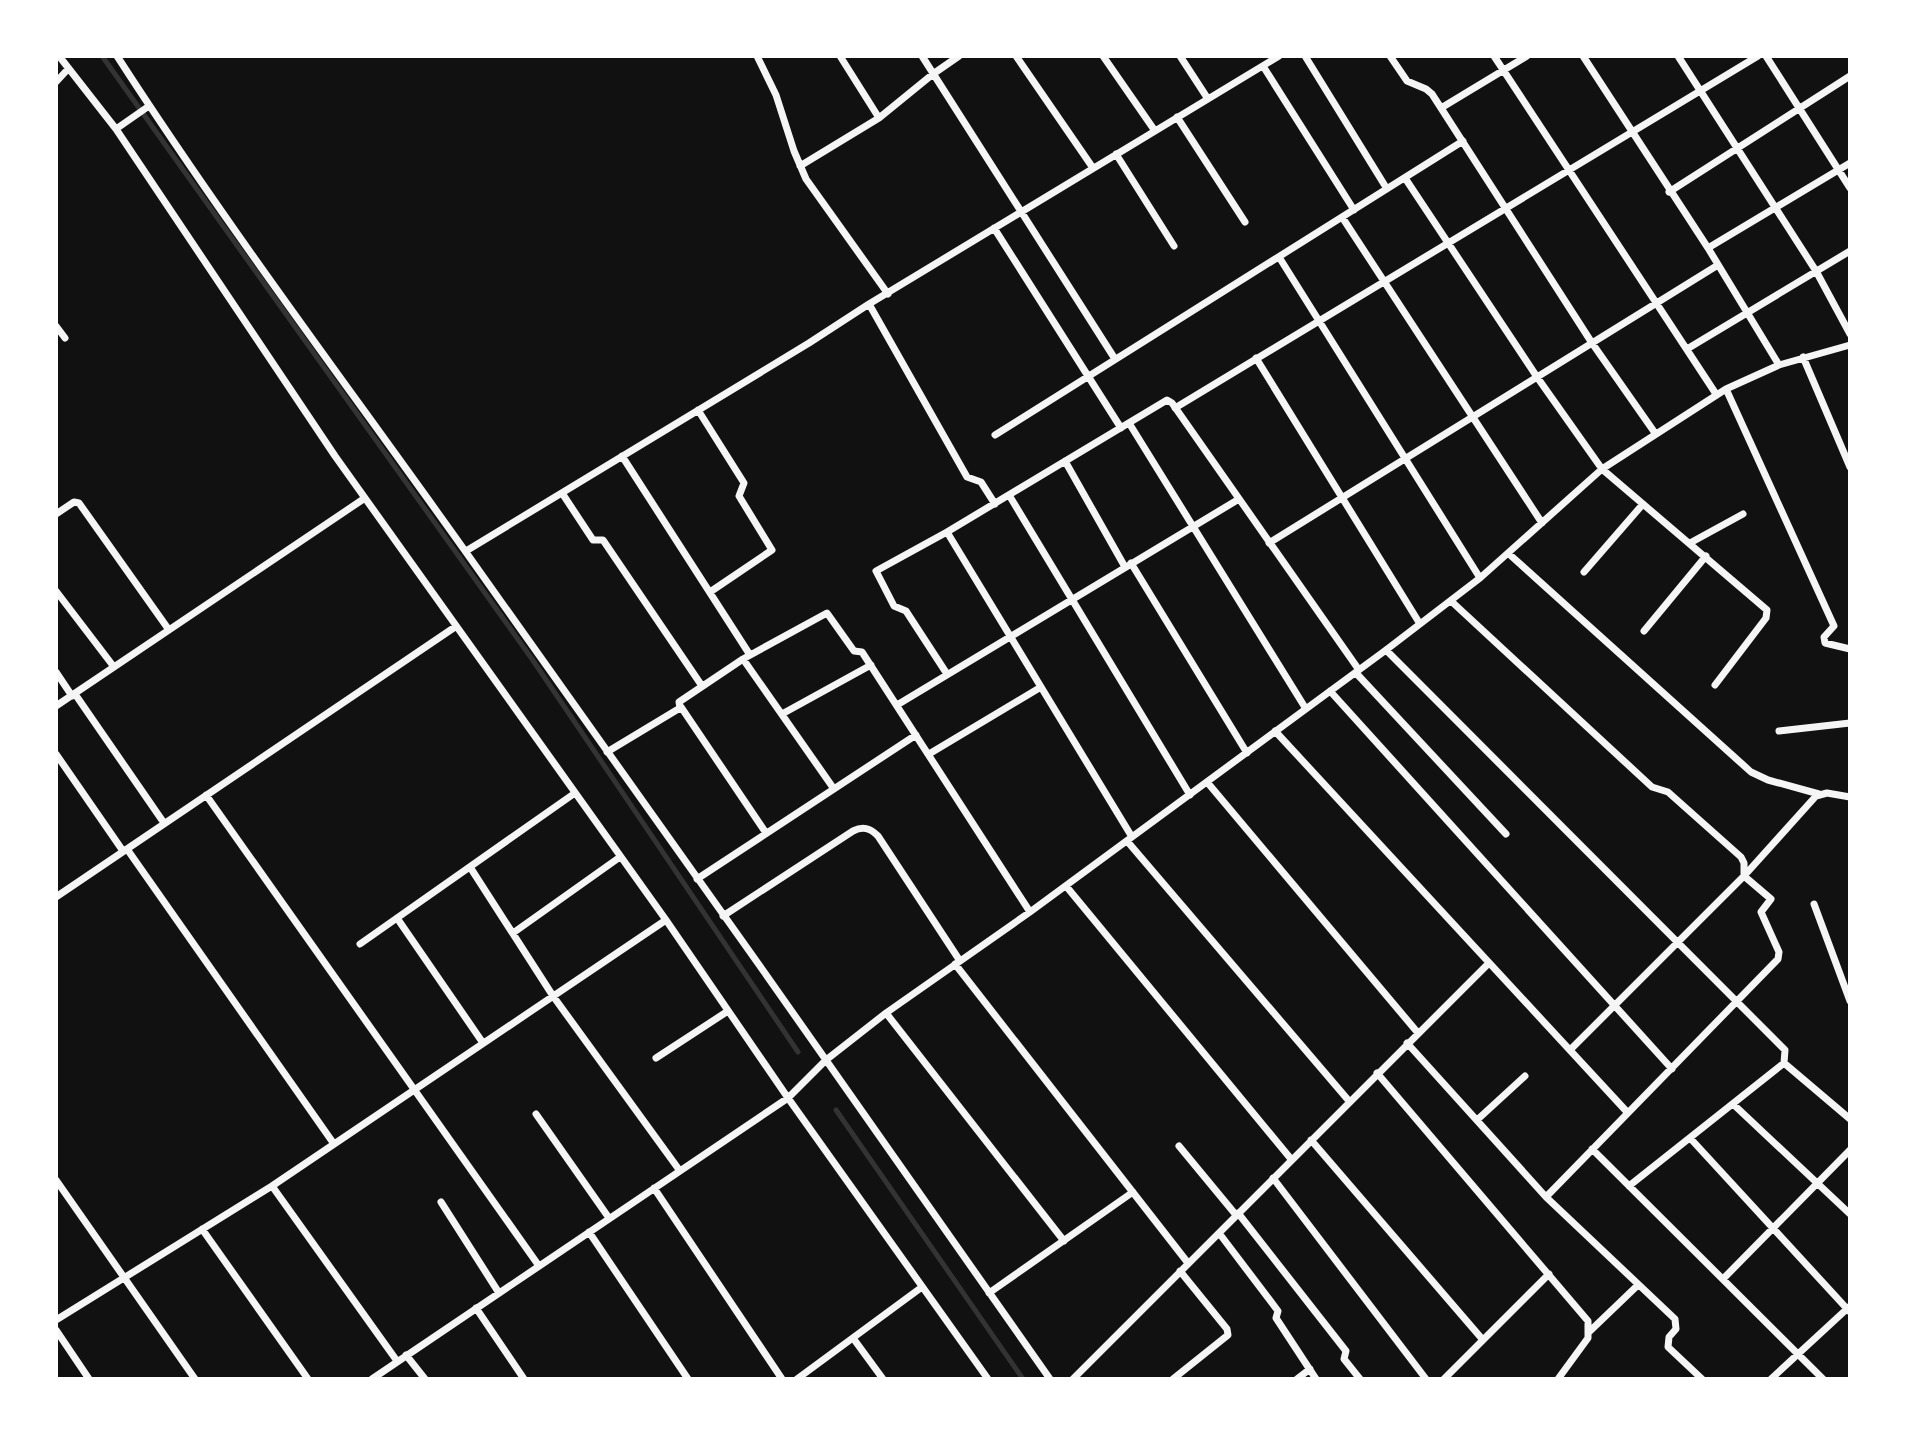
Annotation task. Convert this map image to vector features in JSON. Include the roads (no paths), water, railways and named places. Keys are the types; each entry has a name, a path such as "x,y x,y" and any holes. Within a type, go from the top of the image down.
{"street":[{"path":"58,56 116,129 365,498 666,920 788,1098 988,1379"},
{"path":"117,56 149,106 1050,1379"},
{"path":"757,56 776,95 806,179 888,294"},
{"path":"840,56 879,118"},
{"path":"922,56 1115,359"},
{"path":"800,166 879,118 959,56"},
{"path":"1016,56 1093,168"},
{"path":"1103,56 1155,131"},
{"path":"1180,56 1208,99"},
{"path":"466,551 809,343 869,303 1208,99 1264,62 1279,56"},
{"path":"1304,56 1387,188"},
{"path":"1390,56 1406,81 1429,91 1441,108 1592,343 1655,433"},
{"path":"1494,56 1716,394"},
{"path":"1441,108 1527,56"},
{"path":"1583,56 1669,192 1708,248 1779,365"},
{"path":"1678,56 1816,271 1850,334"},
{"path":"1175,408 1758,56"},
{"path":"1766,56 1850,188"},
{"path":"1264,62 1354,210"},
{"path":"56,82 68,69"},
{"path":"1669,192 1850,76"},
{"path":"116,129 149,106"},
{"path":"1177,117 1245,222"},
{"path":"995,435 1463,141"},
{"path":"1116,154 1174,246"},
{"path":"1708,248 1850,163"},
{"path":"1405,178 1537,377 1602,469 1767,610 1766,618 1715,685"},
{"path":"1342,217 1542,523"},
{"path":"994,228 1121,428"},
{"path":"1687,349 1850,251"},
{"path":"1279,257 1480,578"},
{"path":"1269,543 1718,265"},
{"path":"869,303 967,477 981,482 995,504"},
{"path":"56,326 65,338"},
{"path":"372,1379 788,1098 826,1060 886,1013 1066,886 1451,601 1509,554 1602,469 1726,389 1779,365 1850,345"},
{"path":"1804,357 1850,467"},
{"path":"1256,358 1420,624"},
{"path":"1726,389 1834,626 1823,640 1828,644 1850,649"},
{"path":"947,674 906,611 894,606 876,571 995,504 1164,401 1170,401 1357,671 1506,834"},
{"path":"698,410 744,483 739,496 772,550 710,592"},
{"path":"1129,423 1306,709"},
{"path":"622,456 710,592 782,713 834,789"},
{"path":"1065,461 1247,752"},
{"path":"562,493 593,540 603,540 702,686"},
{"path":"1009,495 1190,795"},
{"path":"56,706 365,498"},
{"path":"897,705 1239,499"},
{"path":"56,514 74,502 79,503 169,630"},
{"path":"1584,572 1643,503"},
{"path":"1690,543 1743,514"},
{"path":"947,532 1130,839 1349,1101"},
{"path":"1509,554 1751,772 1768,780 1819,794 1850,797"},
{"path":"1644,631 1706,556"},
{"path":"56,591 114,667"},
{"path":"1451,601 1652,787 1668,792 1741,857 1744,876 1771,900 1761,912 1779,956 1546,1197"},
{"path":"766,833 679,702 747,657 827,613 854,651 862,652 1030,912"},
{"path":"57,893 455,627"},
{"path":"1386,650 1784,1050 1784,1063 1850,1119"},
{"path":"782,713 870,664"},
{"path":"56,672 164,823"},
{"path":"929,754 1041,687"},
{"path":"1330,691 1671,1069"},
{"path":"607,752 681,707"},
{"path":"1779,731 1850,723"},
{"path":"1275,732 1628,1113"},
{"path":"697,879 916,735"},
{"path":"56,754 334,1144"},
{"path":"1207,782 1418,1033"},
{"path":"360,944 575,793"},
{"path":"1570,1050 1744,876 1819,794"},
{"path":"206,795 539,1266"},
{"path":"723,916 853,831 863,828 878,836 958,963 1188,1263"},
{"path":"513,933 620,857"},
{"path":"470,867 554,996 680,1171"},
{"path":"1066,886 1292,1160"},
{"path":"1814,904 1850,1001"},
{"path":"397,918 483,1043"},
{"path":"56,1320 272,1186 666,920"},
{"path":"1073,1379 1489,962"},
{"path":"656,1058 728,1011"},
{"path":"886,1013 1064,1241"},
{"path":"1407,1043 1546,1197 1675,1319 1677,1326 1669,1338 1668,1347 1702,1379"},
{"path":"1629,1186 1784,1063"},
{"path":"1377,1073 1585,1316 1589,1332"},
{"path":"1477,1120 1525,1076"},
{"path":"1733,1104 1850,1214"},
{"path":"536,1114 609,1218"},
{"path":"1689,1138 1849,1309 1771,1379"},
{"path":"1311,1140 1483,1340"},
{"path":"1179,1146 1346,1350 1344,1359 1360,1379"},
{"path":"1592,1149 1823,1379"},
{"path":"1723,1279 1850,1150"},
{"path":"1273,1178 1426,1379"},
{"path":"56,1180 195,1379"},
{"path":"272,1186 397,1361"},
{"path":"654,1188 782,1379"},
{"path":"989,1293 1133,1192"},
{"path":"441,1202 499,1293"},
{"path":"202,1229 308,1379"},
{"path":"589,1232 688,1379"},
{"path":"1219,1233 1278,1311 1276,1318 1316,1379"},
{"path":"1173,1379 1228,1335 1227,1329 1180,1271"},
{"path":"1444,1379 1549,1274"},
{"path":"1558,1379 1589,1332 1638,1284"},
{"path":"797,1379 922,1287"},
{"path":"476,1308 524,1379"},
{"path":"56,1330 89,1379"},
{"path":"853,1338 883,1379"},
{"path":"407,1355 425,1379"},
{"path":"1297,1379 1310,1369"}],"waterway":[{"path":"102,56 532,659 798,1052"},
{"path":"836,1110 1023,1379"}]}
